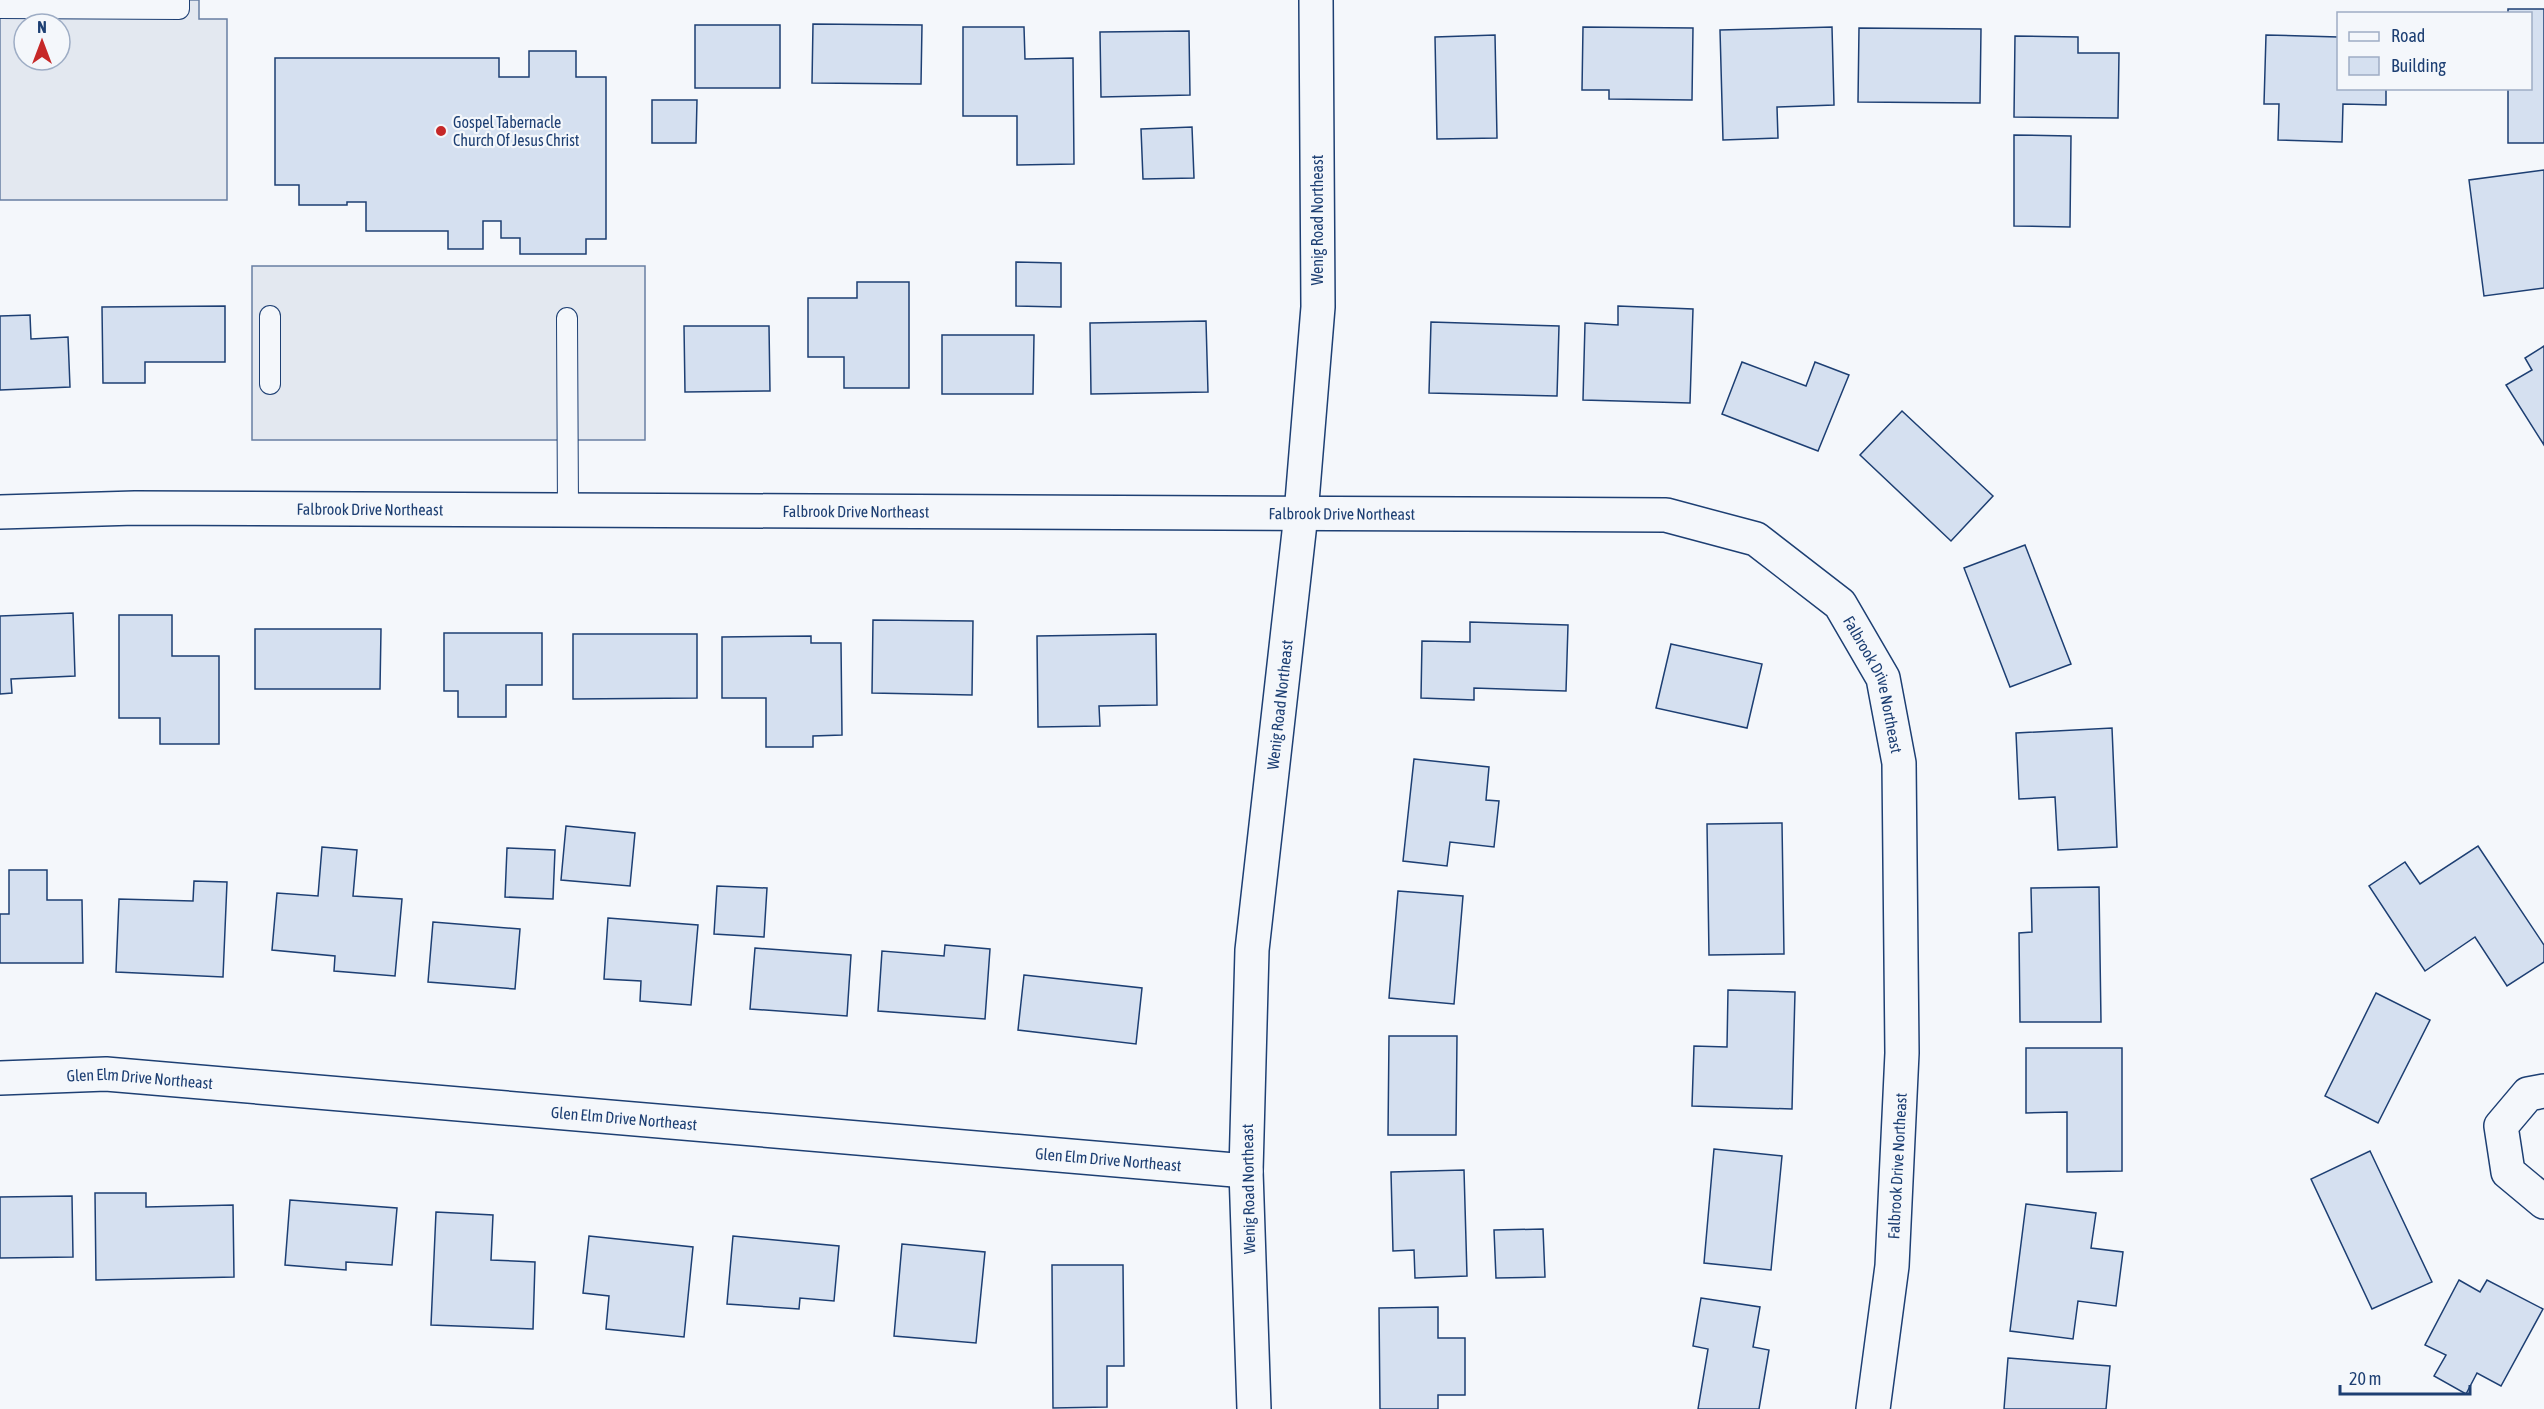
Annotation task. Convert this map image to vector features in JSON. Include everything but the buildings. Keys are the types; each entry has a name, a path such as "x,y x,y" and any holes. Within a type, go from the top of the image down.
{"street":[{"name":"Wenig Road Northeast","path":"1254,1409 1246,1171 1252,950 1301,514 1318,307 1316,0"},
{"name":"Falbrook Drive Northeast","path":"0,512 135,508 1666,515 1756,539 1840,604 1883,678 1899,763 1902,1053 1892,1266 1873,1409"},
{"name":"Glen Elm Drive Northeast","path":"0,1078 106,1074 1246,1171"},
{"path":"2544,1091 2528,1094 2501,1126 2508,1172 2544,1202"}],"lane":[{"path":"0,8 179,9 179,0"},
{"path":"270,316 270,384"},
{"path":"567,318 568,510"}],"shaded area":[{"path":"0,0 199,0 199,19 227,19 227,200 0,200"},
{"path":"252,266 645,266 645,440 252,440"}],"place":[{"name":"Gospel Tabernacle Church Of Jesus Christ","path":"441,131"}]}
